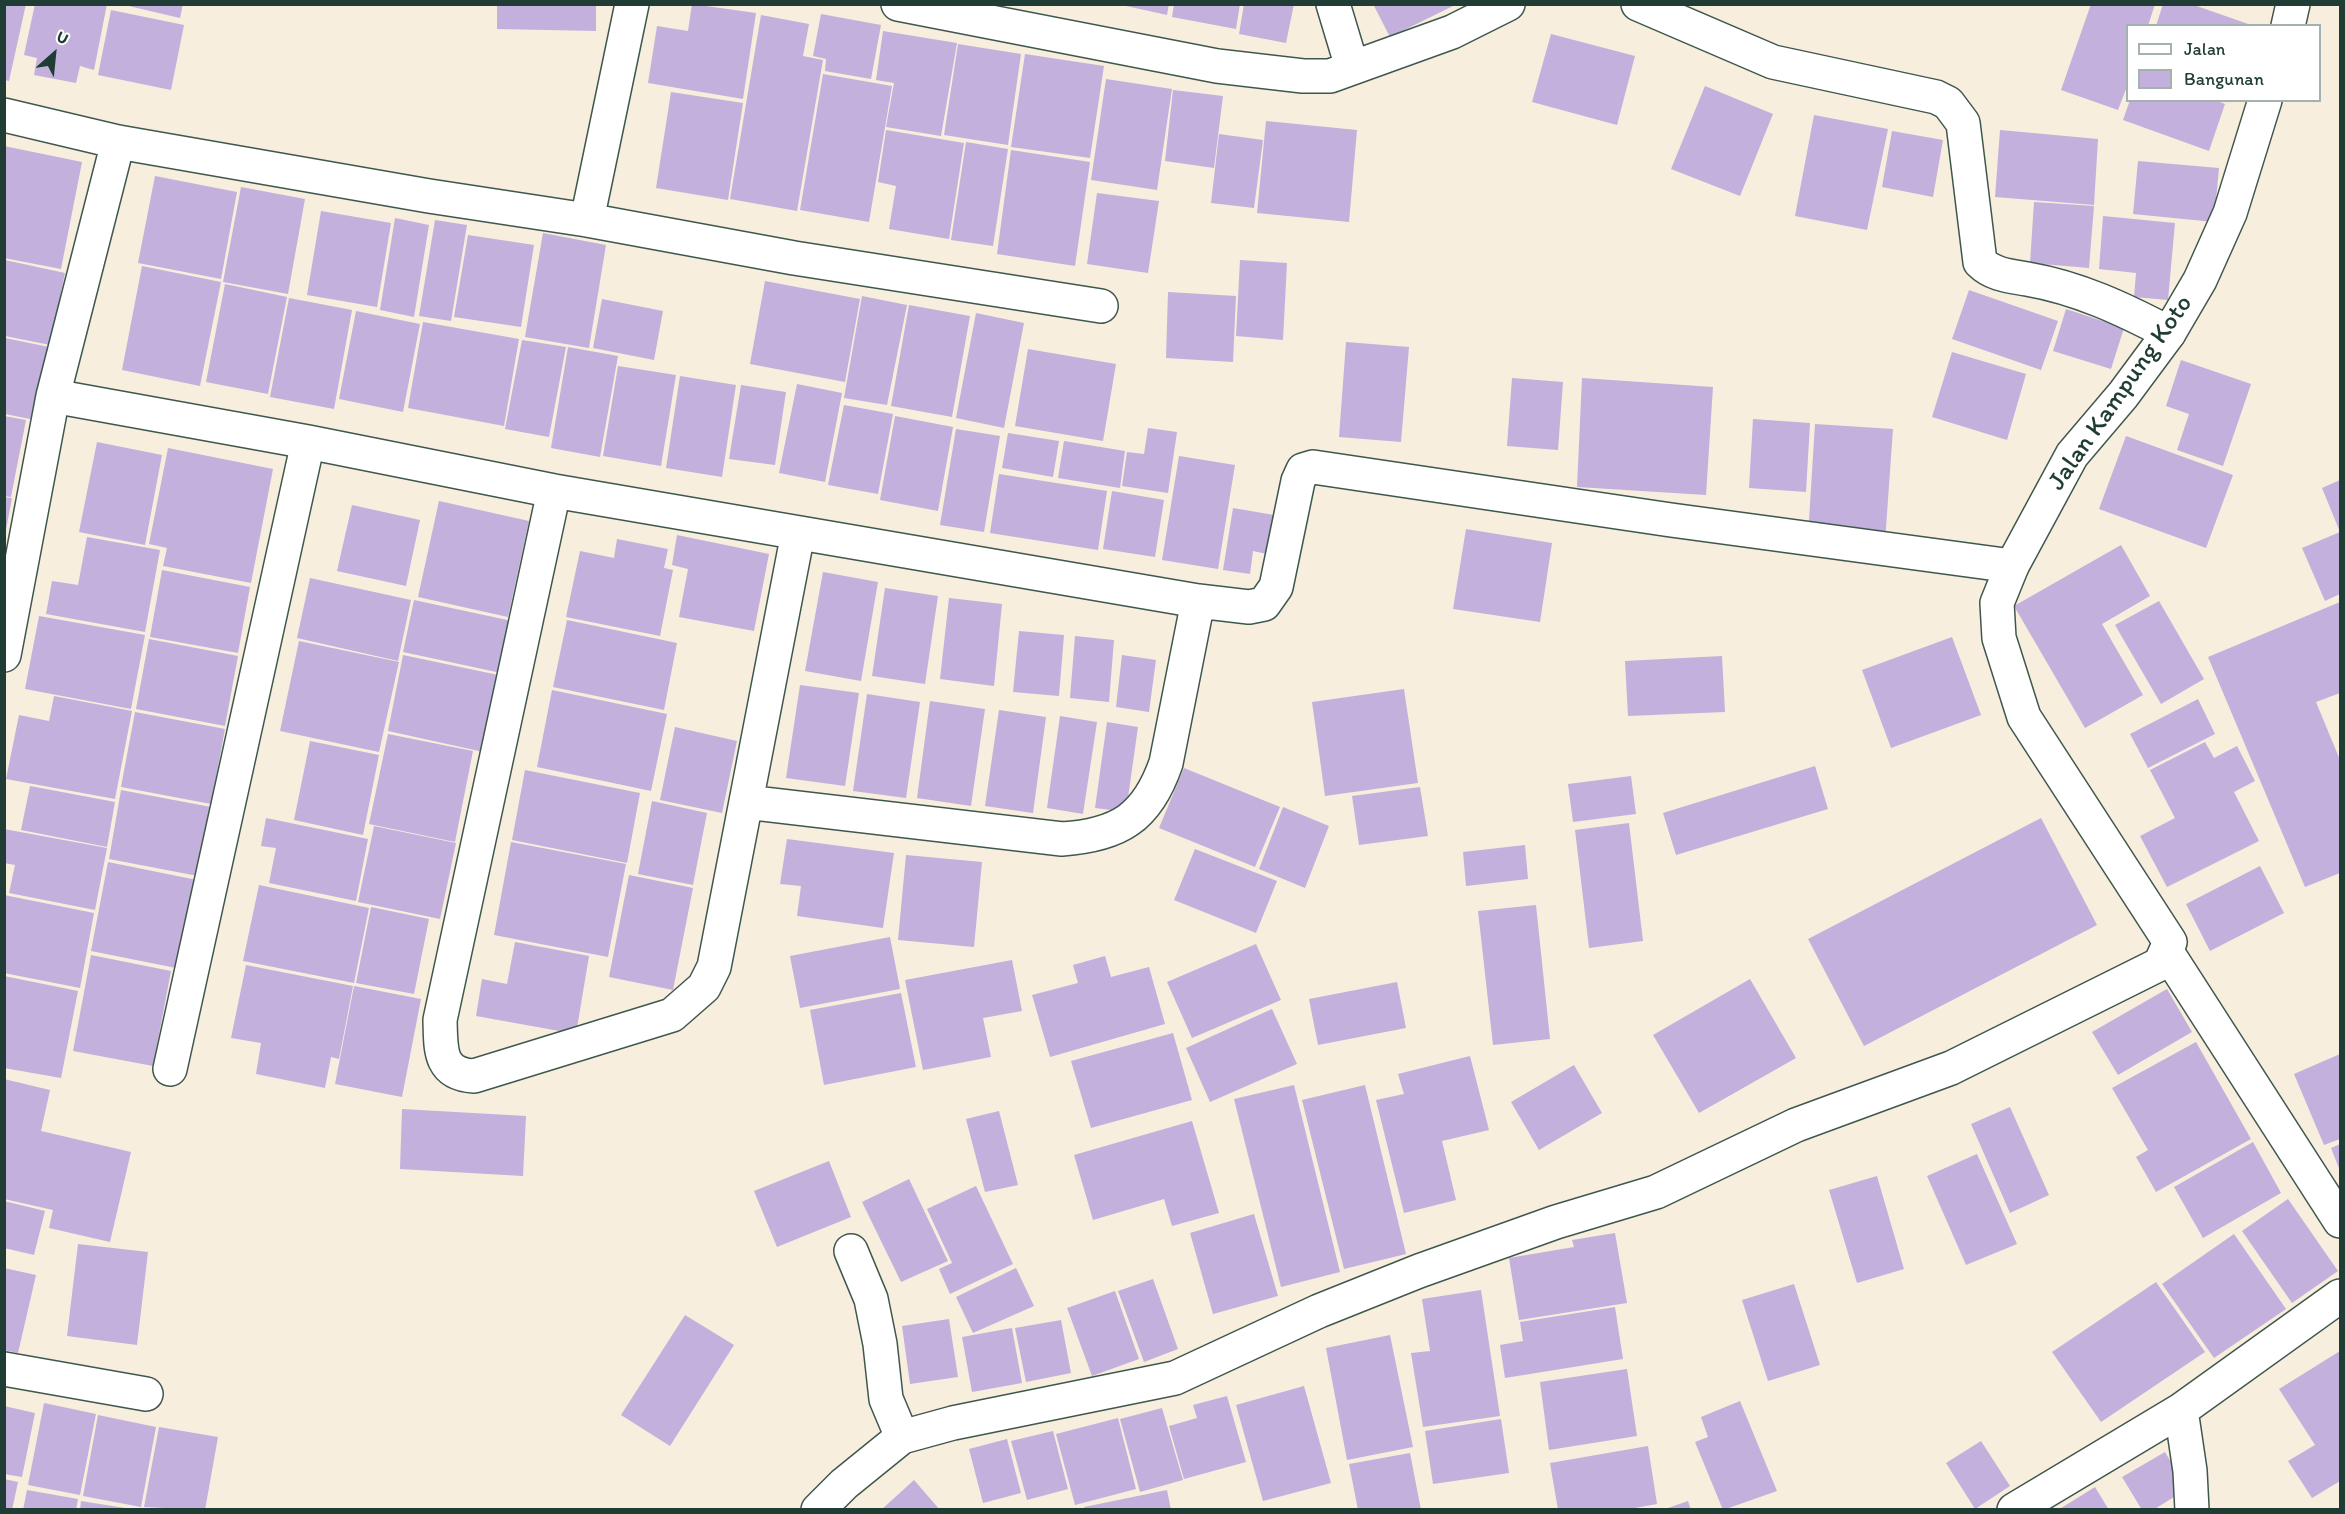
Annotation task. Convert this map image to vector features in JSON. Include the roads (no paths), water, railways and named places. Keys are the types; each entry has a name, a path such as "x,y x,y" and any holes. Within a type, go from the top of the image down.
{"street":[{"path":"587,220 632,4"},
{"path":"898,4 1216,66 1304,76 1330,76 1452,32 1508,4"},
{"path":"1333,4 1352,67"},
{"path":"1638,4 1773,62 1852,77 1948,103 1963,123 1980,262 1996,273 2061,285 2117,306 2169,333"},
{"path":"2288,24 2293,4"},
{"name":"Jalan Kampung Koto","path":"2264,102 2230,213 2200,280 2169,333 2123,395 2072,455 2012,566 1997,603 1999,638 2025,717 2340,1221"},
{"path":"4,115 118,142 587,220 794,258 1101,306"},
{"path":"4,656 53,396 118,142"},
{"path":"53,396 308,442 554,491 1198,601 1249,607 1264,604 1271,598 1276,587 1298,481 1303,470 1313,467 1671,520 2012,566"},
{"path":"170,1069 308,442"},
{"path":"554,491 440,1020 442,1058 451,1069 461,1075 474,1076 672,1015 689,1003 704,987 714,967 798,533"},
{"path":"746,802 1062,839 1092,837 1117,828 1146,805 1157,789 1166,763 1198,601"},
{"path":"818,1509 844,1484 902,1437 953,1423 1175,1378 1319,1311 1419,1270 1556,1222 1656,1192 1796,1125 1951,1068 2160,964 2165,941"},
{"path":"851,1251 871,1299 880,1344 886,1399 902,1437"},
{"path":"2014,1509 2181,1410 2340,1296"},
{"path":"4,1369 146,1394"},
{"path":"2181,1410 2190,1471 2192,1509"}]}
